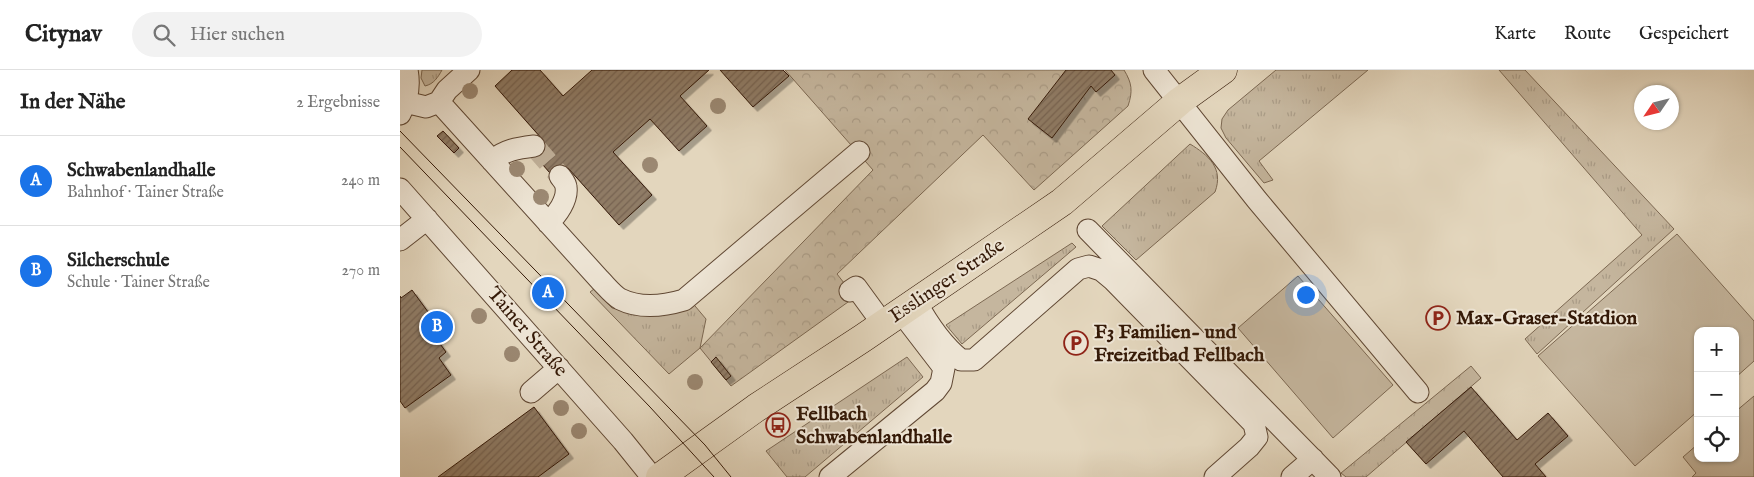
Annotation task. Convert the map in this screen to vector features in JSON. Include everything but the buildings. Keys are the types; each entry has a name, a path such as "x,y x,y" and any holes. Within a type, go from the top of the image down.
{"main road":[{"name":"Esslinger Straße","path":"660,477 756,408 900,313 1062,202 1180,101 1223,70"}],"street":[{"path":"407,70 409,80 402,108 426,107 439,102 447,90 464,72"},
{"path":"1154,70 1257,200 1418,392"},
{"path":"439,102 600,280 619,299 639,305 667,305 684,300 859,152"},
{"path":"492,161 500,154 511,150 534,146"},
{"path":"548,223 560,210 565,198 566,186 560,176"},
{"name":"Tainer Straße","path":"400,189 623,441 652,477"},
{"path":"400,240 426,219"},
{"path":"1088,230 1330,477"},
{"path":"850,291 856,287 900,313 929,325 952,353 961,360 974,360 1078,269 1089,266 1101,270 1148,314 1254,424 1257,437 1215,477"},
{"path":"830,477 935,391 941,383 944,368 900,313"},
{"path":"531,392 559,368"},
{"path":"1292,477 1313,459"}],"green space":[{"path":"422,70 442,70 433,82 425,86 421,78"},
{"path":"785,70 1124,70 1129,79 1131,96 1128,106 1034,190 983,135 837,274 855,297 731,386 700,348 873,170"},
{"path":"1276,70 1368,70 1259,161 1273,180 1264,183 1226,138 1221,128 1222,119 1228,110"},
{"path":"1499,70 1525,70 1674,229 1537,354 1525,339 1642,235"},
{"path":"1190,144 1213,163 1217,176 1215,192 1136,260 1102,226"},
{"path":"1677,234 1754,321 1754,361 1739,374 1739,327 1694,327 1694,414 1635,466 1538,356"},
{"path":"1072,243 1076,247 962,344 946,325"},
{"path":"1298,276 1393,385 1333,438 1238,328"},
{"path":"594,289 612,308 638,311 690,300 706,319 700,348 669,374 590,292"},
{"path":"907,357 923,377 805,477 787,477 766,451"},
{"path":"1471,366 1481,378 1366,477 1346,477 1341,473"},
{"path":"1754,396 1754,477 1692,477 1696,473 1683,457 1694,447 1694,462 1739,462 1739,409"}],"tunnel":[{"path":"534,146 560,176"}],"tram line":[{"path":"400,131 705,445 731,477"},
{"path":"400,147 650,407 714,477"}],"place":[{"name":"Schwabenlandhalle","path":"548,293"},
{"name":"Max-Graser-Statdion","path":"1438,318"},
{"name":"Silcherschule","path":"437,327"},
{"name":"F3 Familien- und Freizeitbad Fellbach","path":"1076,343"},
{"name":"Fellbach Schwabenlandhalle","path":"778,425"}]}
